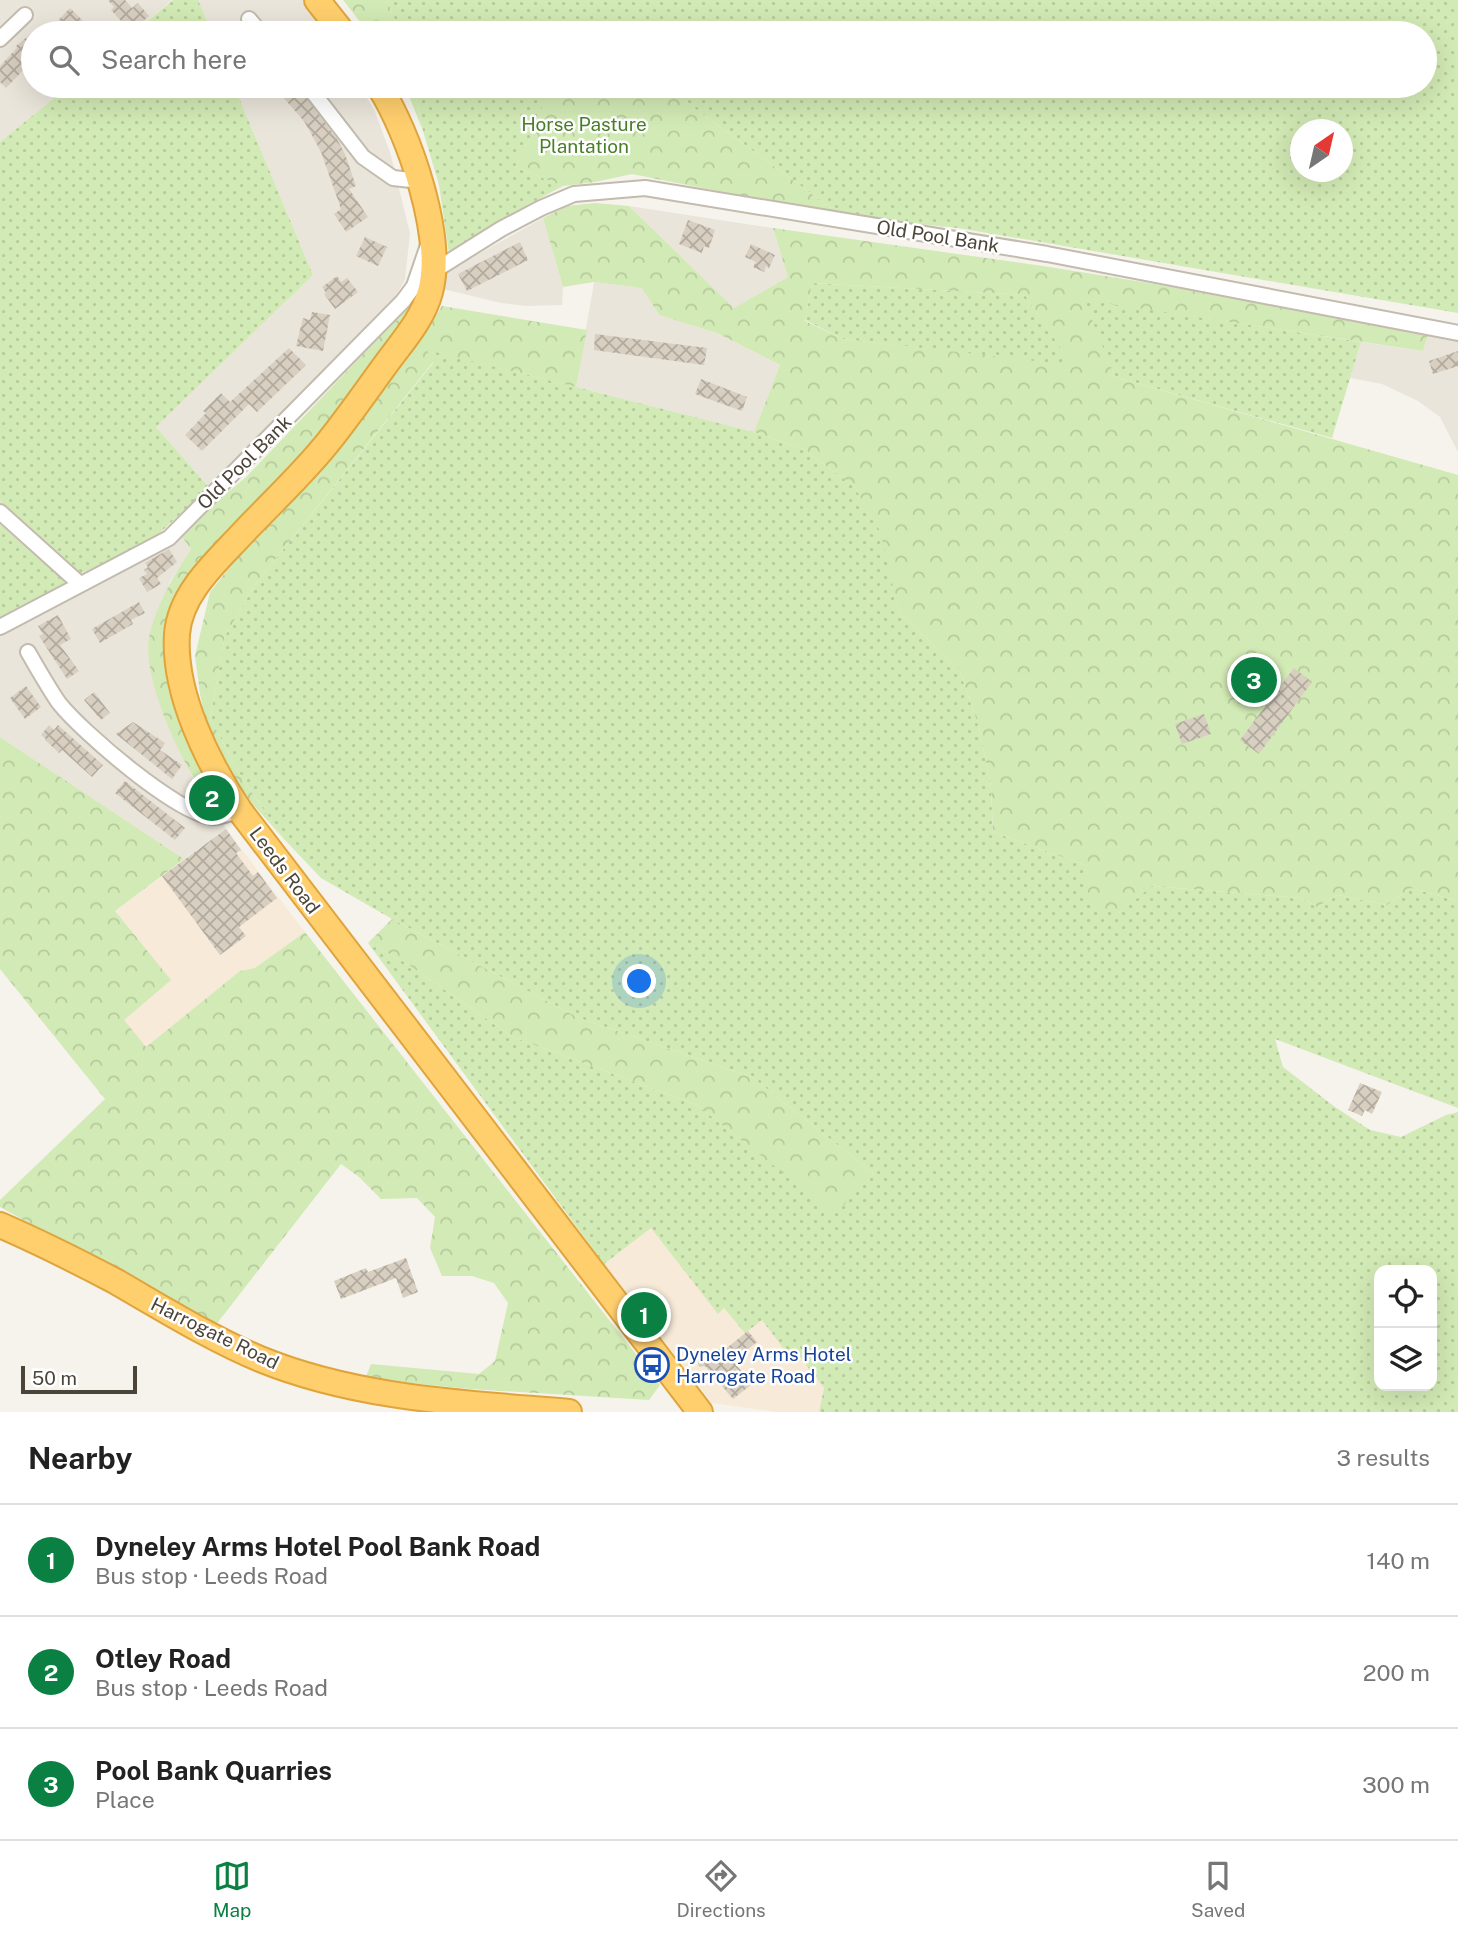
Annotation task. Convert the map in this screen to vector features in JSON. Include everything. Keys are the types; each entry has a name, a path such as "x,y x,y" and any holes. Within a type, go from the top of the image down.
{"highway":[{"path":"317,0 334,21"},
{"name":"Leeds Road","path":"386,98 402,130 420,181 432,237 434,271 430,293 416,323 328,442 219,559 199,582 184,606 177,632 178,660 185,693 206,753 240,811 700,1412"},
{"name":"Harrogate Road","path":"0,1225 66,1255 190,1324 259,1358 300,1373 376,1392 569,1412"}],"street":[{"path":"0,39 25,15"},
{"path":"317,98 363,157 393,178 420,181"},
{"name":"Old Pool Bank","path":"434,271 502,229 574,194 645,188 1047,254 1458,334"},
{"name":"Old Pool Bank","path":"0,627 169,538 403,301 414,286 432,237"},
{"path":"0,512 80,584"},
{"path":"28,652 60,704 97,740 152,785 181,806 213,817 240,811"}],"shaded area":[{"path":"0,0 172,0 147,21 21,21 21,98 54,98 0,142"},
{"path":"198,0 302,0 317,21 207,21"},
{"path":"239,98 367,98 390,152 410,233 405,280 394,299 209,487 156,427 313,275"},
{"path":"629,206 773,228 788,277 734,308"},
{"path":"543,218 563,287 562,305 526,306 501,303 443,289 443,274"},
{"path":"594,282 642,288 659,315 717,333 780,365 754,432 576,387"},
{"path":"1430,328 1458,333 1458,452 1440,417 1418,401 1382,384 1350,378 1361,342 1423,351"},
{"path":"181,536 191,549 170,582 149,638 151,672 192,776 226,829 184,859 0,737 0,634"},
{"path":"226,829 305,932 255,968 240,971 146,1047 123,1021 115,911"},
{"path":"651,1228 718,1313 724,1308 762,1320 790,1356 796,1352 824,1388 819,1412 777,1412 712,1403 604,1264"}],"green space":[{"path":"173,0 198,0 207,21 148,21"},
{"path":"343,0 387,0 395,21 360,21"},
{"path":"387,0 1458,0 1458,313 958,228 842,216 680,98 1437,98 1437,21 395,21"},
{"path":"54,98 239,98 313,275 156,427 209,487 150,542 76,576 0,502 0,142"},
{"path":"410,98 416,98 423,131"},
{"path":"416,98 552,98 515,167 563,186 492,226 453,255 449,253 439,185"},
{"name":"Horse Pasture Plantation","path":"546,98 680,98 842,216 632,174 563,186 515,167 531,137"},
{"path":"595,203 629,206 734,308 788,277 773,228 1043,266 1430,328 1423,351 1084,300 1115,377 1458,475 1458,901 1411,888 1387,905 1337,895 1317,907 1301,898 1152,886 1119,913 1083,903 1088,866 993,832 991,787 979,727 959,669 899,613 880,531 854,486 804,450 754,432 780,365 717,333 659,315 642,288 594,282 563,287 543,218 567,206","holes":["812,283 1025,295 1072,365 843,339 805,321"]},
{"path":"812,283 1025,295 1073,366 843,339 805,320"},
{"path":"1083,299 1361,342 1332,438 1115,377"},
{"path":"442,306 587,330 576,387 427,350 433,362 254,586 225,636 210,718 242,778 283,838 241,791 208,731 195,656 210,592 405,362"},
{"path":"408,307 413,312 167,642 213,781 200,788 172,736 156,693 148,654 149,637 156,613 191,549 181,536 193,522 247,476"},
{"path":"426,349 754,432 804,450 854,486 882,532 899,613 959,669 979,727 991,787 993,832 1088,866 1119,913 1151,886 1301,898 1317,907 1337,895 1387,905 1411,888 1458,901 1458,1108 1275,1039 1283,1067 1370,1130 1401,1137 1458,1112 1458,1412 819,1412 824,1388 796,1352 790,1357 762,1320 745,1333 724,1308 718,1314 651,1228 604,1264 368,943 403,961 513,1037 697,1105 835,1213 874,1174 752,1077 579,1018 392,919 321,878 283,838 242,778 210,718 225,636 254,586 433,363"},
{"path":"0,524 65,583 0,617"},
{"path":"0,737 184,859 115,911 171,980 124,1020 146,1047 240,971 255,968 305,932 660,1385 649,1400 471,1389 365,1379 371,1364 479,1374 495,1361 508,1303 494,1283 472,1276 442,1276 430,1248 435,1217 417,1198 381,1199 341,1164 215,1326 0,1207 0,1200 105,1099 0,969"},
{"path":"392,919 579,1018 752,1077 874,1174 835,1214 697,1105 513,1037 403,961 368,943"}],"building":[{"path":"108,0 125,0 132,8 138,3 149,16 143,21 121,21 111,10 114,7"},
{"path":"70,8 83,21 58,21"},
{"path":"21,42 21,72 6,88 0,82 0,66"},
{"path":"284,98 307,98 345,154 356,186 349,189 368,217 346,232 334,214 341,209 321,152 304,121"},
{"path":"688,220 715,230 709,248 704,246 702,253 679,244"},
{"path":"365,237 387,247 378,266 356,256"},
{"path":"520,242 528,260 467,291 458,274"},
{"path":"751,244 775,255 764,272 753,267 756,262 745,257"},
{"path":"337,276 341,282 347,278 358,292 335,309 322,287"},
{"path":"312,312 330,315 323,351 296,346 303,318 310,320"},
{"path":"595,334 707,348 704,365 594,350"},
{"path":"289,348 306,365 257,412 249,404 202,451 185,435 221,393 230,402"},
{"path":"1458,351 1458,366 1433,374 1429,361"},
{"path":"701,379 747,397 742,411 695,394"},
{"path":"169,549 177,562 157,578 161,584 147,592 139,578 147,574 144,570 148,567 145,563"},
{"path":"139,602 145,613 131,620 133,624 100,643 92,629"},
{"path":"58,615 71,639 60,645 79,671 67,679 39,636 43,634 38,626"},
{"path":"1294,668 1312,682 1259,754 1240,740"},
{"path":"26,686 41,707 25,719 10,698"},
{"path":"94,692 110,713 101,720 84,700"},
{"path":"1204,714 1211,734 1182,744 1175,724"},
{"path":"133,722 165,743 160,750 182,765 172,779 116,734"},
{"path":"49,725 54,730 58,725 103,765 92,777 62,750 59,753 45,740 41,735"},
{"path":"125,781 185,828 175,840 115,793"},
{"path":"226,829 241,850 236,853 253,876 258,872 277,898 239,927 246,936 220,955 162,876"},
{"path":"1360,1083 1382,1092 1372,1114 1365,1110 1362,1116 1348,1110"},
{"path":"406,1258 418,1292 403,1298 396,1278 341,1299 334,1281 366,1268 368,1272"},
{"path":"748,1331 757,1342 733,1361 752,1384 733,1399 705,1366 699,1367 696,1356 728,1347"}],"place":[{"name":"Pool Bank Quarries","path":"1254,680"},
{"name":"Otley Road","path":"212,798"},
{"name":"Dyneley Arms Hotel Pool Bank Road","path":"644,1315"},
{"name":"Dyneley Arms Hotel Harrogate Road","path":"652,1365"}]}
